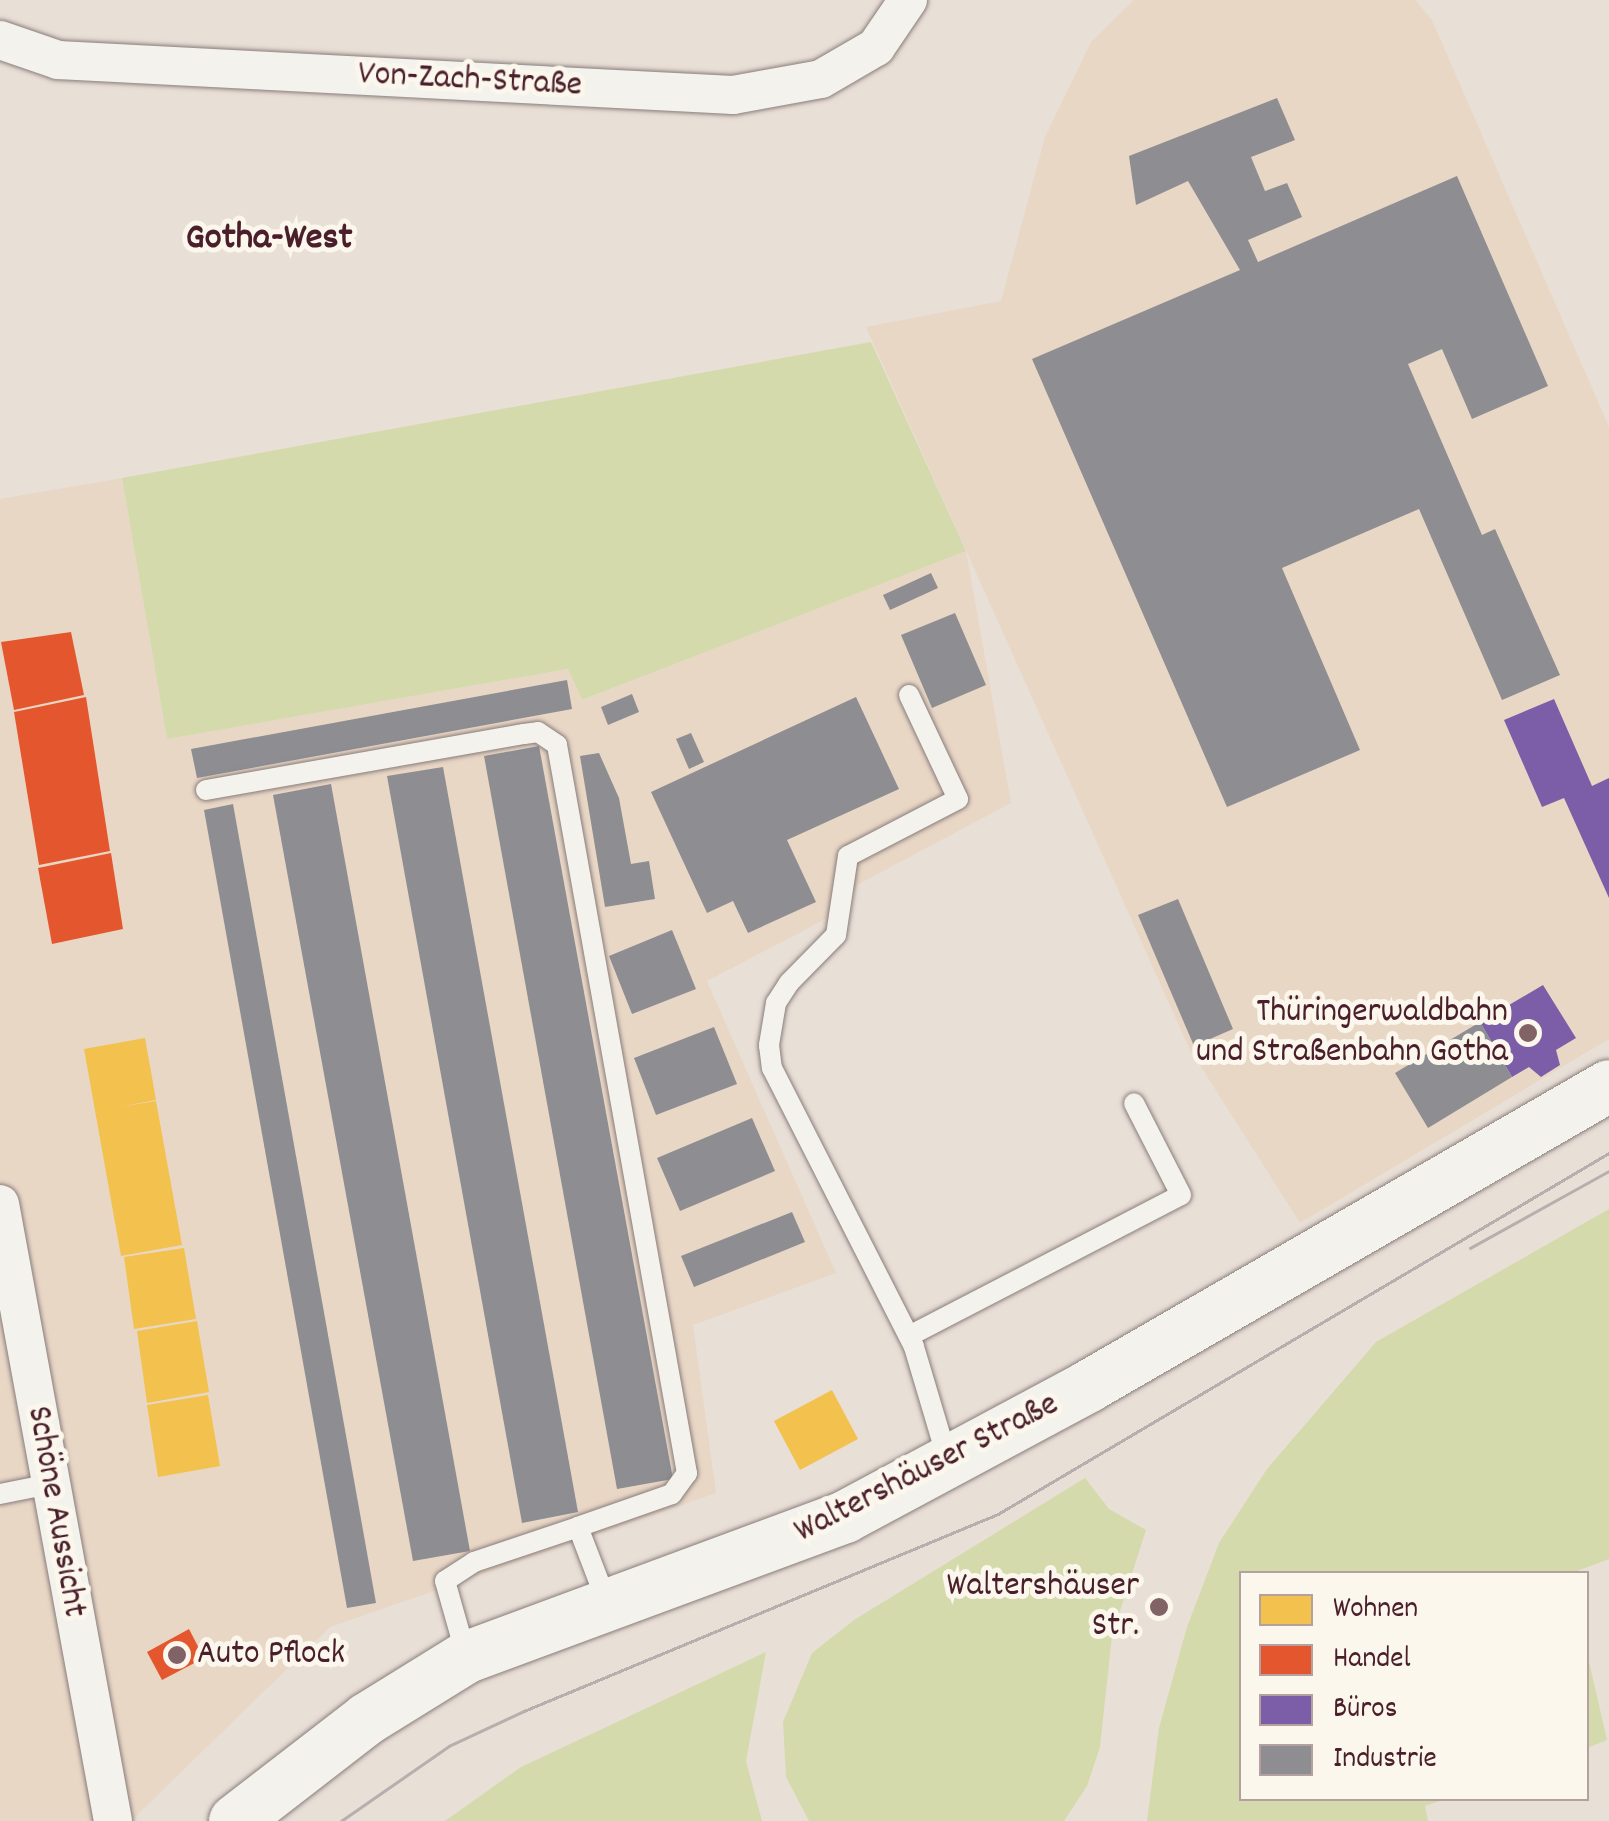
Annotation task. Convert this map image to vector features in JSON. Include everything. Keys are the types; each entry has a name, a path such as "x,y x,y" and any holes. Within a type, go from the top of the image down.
{"main road":[{"name":"Waltershäuser Straße","path":"236,1821 368,1719 467,1657 845,1517 948,1463 1609,1086"}],"street":[{"name":"Von-Zach-Straße","path":"0,40 58,60 733,95 821,80 876,46 908,0"},
{"name":"Schöne Aussicht","path":"0,1204 113,1821"}],"lane":[{"path":"909,696 958,799 848,856 836,935 788,983 776,1004 768,1046 772,1068 909,1336 948,1463"},
{"path":"206,790 538,732 557,746 688,1474 672,1494 474,1562 445,1581 467,1657"},
{"path":"909,1336 1181,1195 1134,1103"},
{"path":"0,1494 50,1484"},
{"path":"578,1527 608,1606"}],"shaded area":[{"path":"1134,0 1415,0 1432,20 1609,427 1609,1039 1300,1223 1189,1048 866,327 1001,301 1045,137 1091,42"},
{"path":"122,478 167,739 568,669 583,700 966,551 1011,803 857,885 847,908 707,981 836,1273 693,1325 716,1493 330,1627 131,1821 0,1821 0,499"}],"green space":[{"path":"871,342 966,551 582,700 568,669 167,739 122,478"},
{"path":"1609,1209 1609,1559 1577,1571 1239,1571 1239,1801 1439,1801 1425,1806 1428,1821 1147,1821 1159,1728 1187,1627 1219,1543 1267,1469 1376,1342"},
{"path":"1085,1478 1109,1509 1146,1530 1112,1636 1100,1747 1087,1786 1064,1821 809,1821 786,1777 783,1722 812,1653 854,1620"},
{"path":"766,1652 746,1761 762,1821 445,1821 521,1767"},
{"path":"1589,1662 1607,1740 1589,1747"}],"building: Wohnen":[{"path":"145,1038 156,1100 119,1107 156,1101 182,1245 121,1256 84,1049"},
{"path":"184,1248 196,1319 134,1329 124,1257"},
{"path":"197,1321 209,1392 147,1403 137,1331"},
{"path":"832,1390 858,1439 800,1470 774,1421"},
{"path":"208,1395 220,1466 158,1477 147,1405"}],"building: Handel":[{"path":"71,632 84,695 14,710 1,642"},
{"path":"86,697 110,851 39,865 14,712"},
{"path":"111,853 123,929 52,944 38,868"},
{"path":"189,1629 204,1658 162,1680 147,1652"}],"building: Büros":[{"path":"1554,699 1592,786 1609,778 1609,898 1564,798 1542,807 1504,720"},
{"path":"1543,985 1576,1038 1556,1050 1560,1065 1541,1077 1529,1067 1512,1077 1480,1022"}],"building: Industrie":[{"path":"1277,98 1295,140 1251,157 1265,191 1287,183 1302,217 1248,240 1258,262 1457,176 1548,386 1472,419 1442,349 1408,364 1482,535 1495,529 1560,675 1502,700 1419,509 1282,568 1360,750 1227,807 1032,359 1240,270 1188,181 1136,205 1129,156"},
{"path":"931,573 938,588 890,610 883,595"},
{"path":"955,613 986,685 932,708 901,635"},
{"path":"567,680 572,709 197,778 191,749"},
{"path":"632,694 639,712 608,725 601,707"},
{"path":"856,697 899,789 787,840 816,902 748,933 733,901 707,913 651,792"},
{"path":"691,733 704,762 689,769 676,739"},
{"path":"539,746 673,1479 617,1489 484,756"},
{"path":"599,753 619,798 631,864 649,861 655,899 605,907 580,756"},
{"path":"443,767 578,1512 522,1523 387,776"},
{"path":"331,784 470,1551 413,1561 273,795"},
{"path":"233,804 376,1603 347,1608 204,810"},
{"path":"1178,899 1233,1029 1194,1046 1138,915"},
{"path":"672,930 696,989 632,1014 609,956"},
{"path":"1480,1022 1512,1077 1428,1128 1395,1073"},
{"path":"714,1027 737,1084 656,1115 634,1058"},
{"path":"752,1118 775,1171 680,1211 657,1158"},
{"path":"792,1212 805,1242 694,1287 681,1256"}],"tram line":[{"path":"341,1821 449,1746 524,1711 998,1514 1609,1153"},
{"path":"1470,1248 1609,1171"}],"place":[{"name":"Thüringerwaldbahn und Straßenbahn Gotha","path":"1528,1033"},
{"name":"Waltershäuser Str.","path":"1159,1607"},
{"name":"Auto Pflock","path":"177,1655"}],"district":[{"name":"Gotha-West","path":"269,240"}]}
